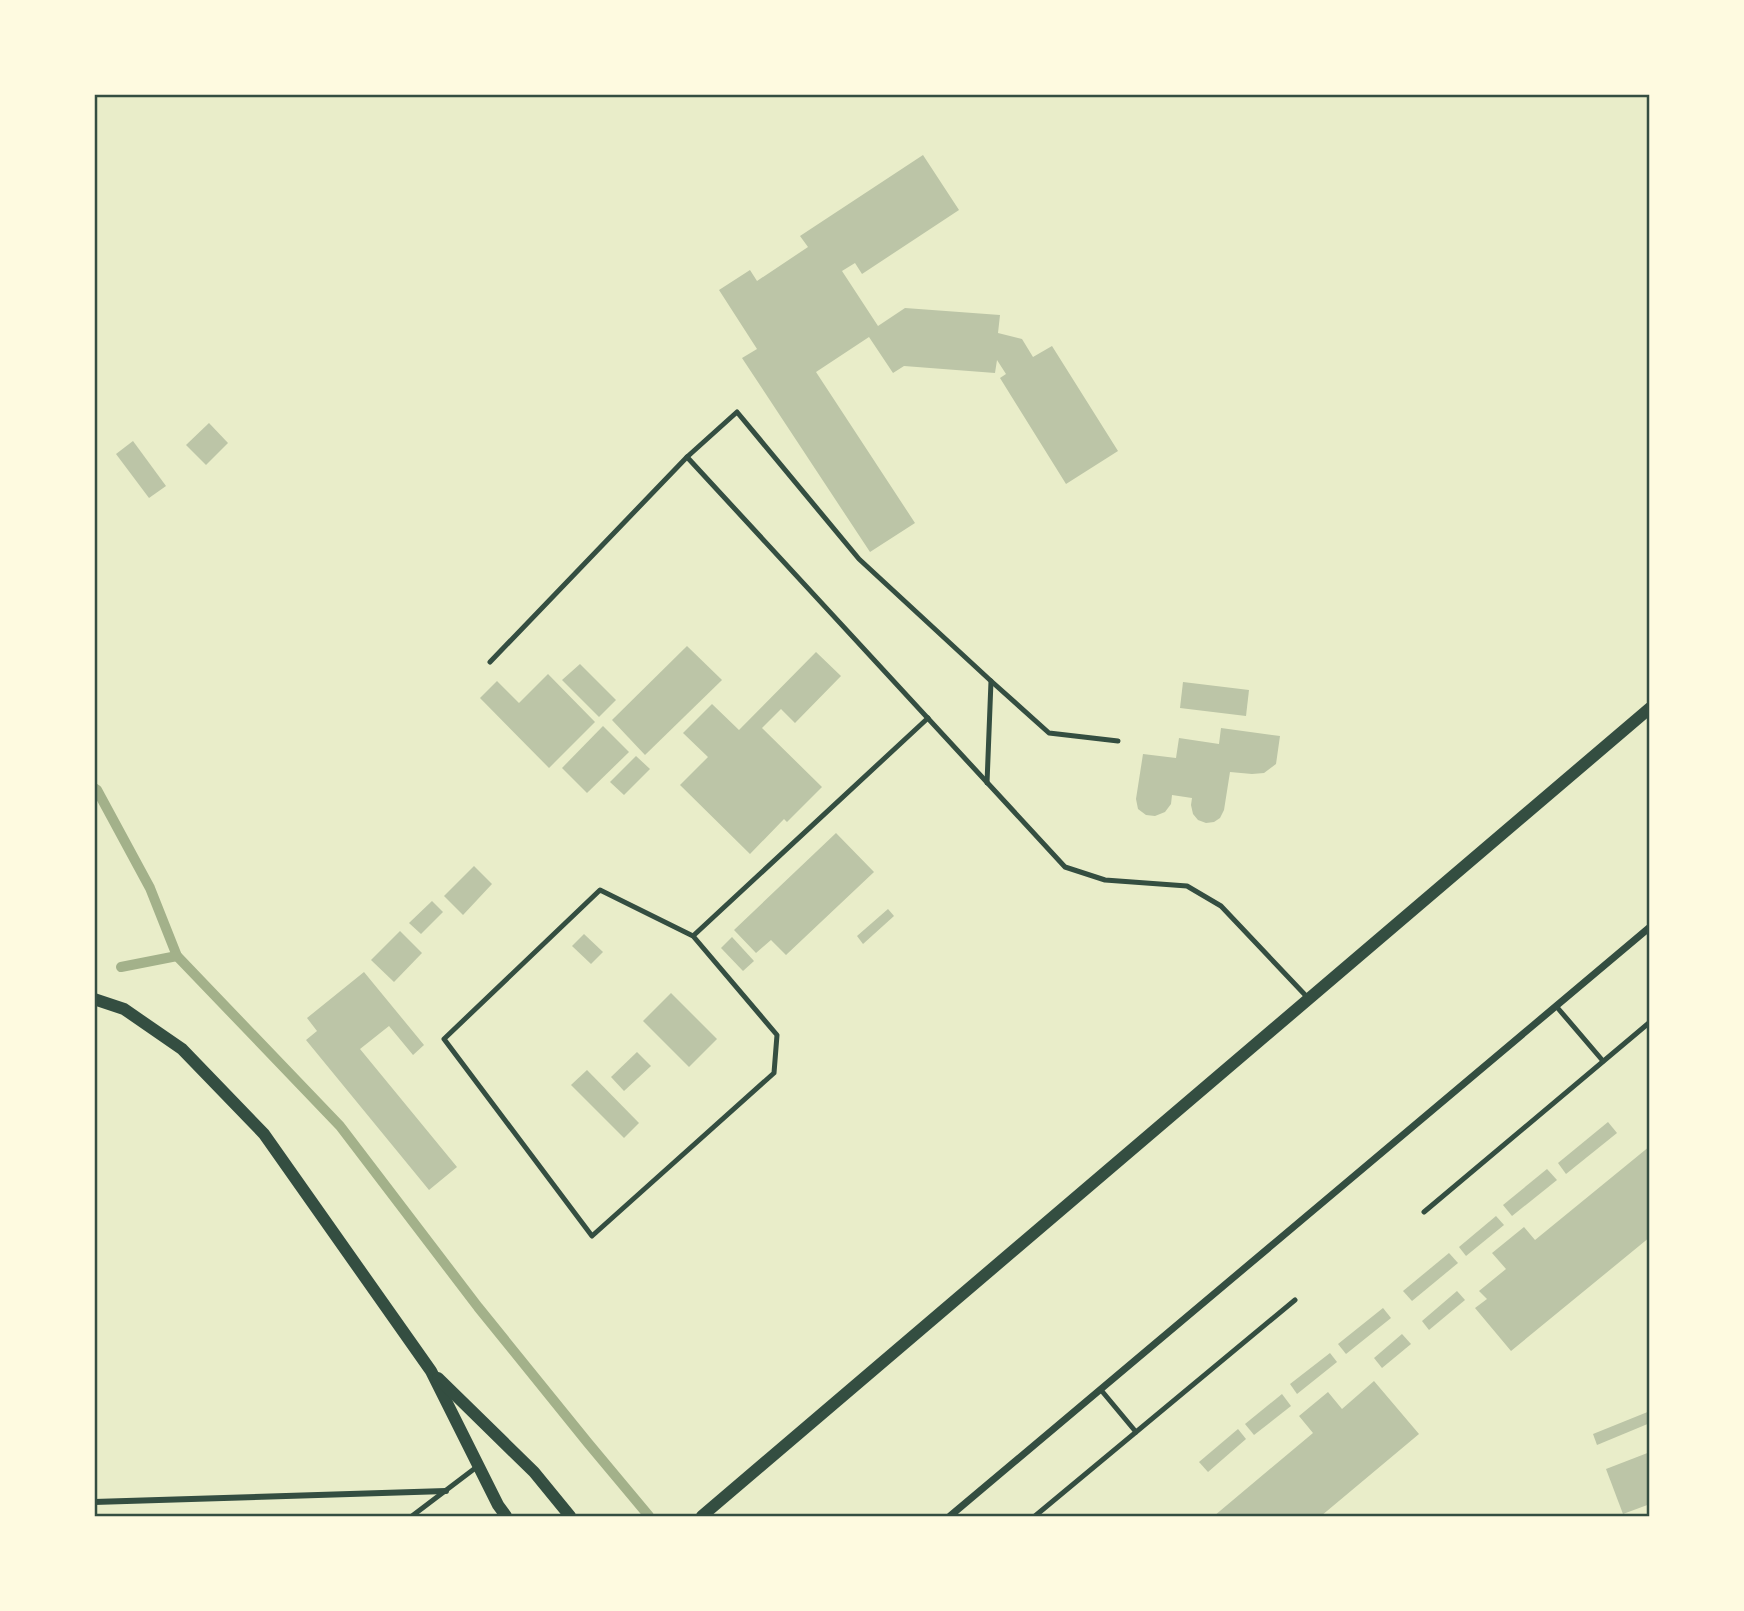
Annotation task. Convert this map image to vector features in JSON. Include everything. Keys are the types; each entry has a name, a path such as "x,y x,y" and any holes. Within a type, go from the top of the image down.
{"street":[{"path":"702,1517 1650,709"},
{"path":"950,1517 1650,927"},
{"path":"94,999 124,1009 182,1049 264,1135 431,1370 506,1517"},
{"path":"431,1370 534,1472 570,1517"},
{"path":"94,1502 446,1491"}],"lane":[{"path":"490,662 687,457 737,412 859,559 1049,733 1118,741"},
{"path":"687,457 1065,867 1105,880 1187,886 1222,906 1309,999"},
{"path":"987,783 991,681"},
{"path":"693,936 928,718"},
{"path":"600,890 693,936 777,1035 774,1073 592,1236 444,1039 600,890"},
{"path":"1556,1006 1603,1061"},
{"path":"1424,1212 1650,1022"},
{"path":"1035,1517 1295,1300"},
{"path":"1101,1390 1136,1432"},
{"path":"412,1517 478,1466"}],"building":[{"path":"923,155 959,210 862,274 855,263 842,271 878,326 905,308 1000,315 998,333 1022,339 1033,357 1052,346 1118,451 1066,484 1000,378 1006,374 997,360 995,373 904,366 893,373 869,337 816,372 915,523 870,552 742,358 757,349 719,290 750,270 757,281 808,247 800,236"},
{"path":"209,423 228,443 206,465 186,445"},
{"path":"133,441 166,486 149,498 116,454"},
{"path":"687,646 722,680 645,755 612,720"},
{"path":"816,652 841,676 795,723 781,709 762,728 822,787 787,822 784,819 750,854 680,785 708,757 683,733 712,704 739,730"},
{"path":"580,664 616,700 599,717 562,680"},
{"path":"548,674 595,722 549,768 480,698 497,681 519,703"},
{"path":"1183,682 1249,690 1246,716 1180,708"},
{"path":"603,726 629,752 587,793 562,768"},
{"path":"1221,728 1280,736 1276,764 1264,773 1230,772 1224,810 1214,822 1198,820 1193,814 1192,798 1172,795 1171,804 1165,812 1155,816 1146,815 1138,809 1136,799 1143,754 1176,758 1179,738 1219,744"},
{"path":"636,756 650,769 624,795 610,782"},
{"path":"836,833 874,872 786,955 771,940 756,953 734,930"},
{"path":"474,866 492,884 463,915 444,896"},
{"path":"432,901 443,912 421,934 409,923"},
{"path":"888,909 894,916 863,944 857,936"},
{"path":"400,931 422,953 394,982 371,960"},
{"path":"584,934 603,952 591,964 572,946"},
{"path":"732,937 754,961 743,971 721,948"},
{"path":"364,972 424,1045 413,1055 389,1026 360,1049 457,1167 429,1190 306,1040 317,1031 307,1018"},
{"path":"671,993 717,1039 689,1067 643,1021"},
{"path":"637,1052 651,1066 624,1091 611,1077"},
{"path":"587,1070 639,1123 624,1138 571,1085"},
{"path":"1608,1122 1617,1133 1566,1174 1558,1163"},
{"path":"1650,1146 1650,1237 1511,1351 1475,1308 1487,1299 1479,1291 1506,1269 1492,1253 1524,1227 1535,1240"},
{"path":"1547,1169 1557,1180 1512,1216 1503,1205"},
{"path":"1496,1216 1504,1225 1466,1256 1459,1247"},
{"path":"1449,1253 1458,1263 1412,1301 1403,1291"},
{"path":"1457,1291 1465,1300 1429,1330 1422,1321"},
{"path":"1383,1308 1391,1318 1346,1354 1338,1344"},
{"path":"1402,1334 1411,1344 1382,1368 1374,1358"},
{"path":"1330,1353 1337,1362 1297,1394 1290,1384"},
{"path":"1374,1381 1419,1434 1321,1516 1214,1516 1313,1433 1299,1416 1328,1392 1342,1409"},
{"path":"1282,1394 1291,1406 1254,1435 1245,1424"},
{"path":"1650,1411 1650,1423 1597,1445 1593,1434"},
{"path":"1238,1429 1246,1439 1208,1472 1199,1462"},
{"path":"1650,1452 1650,1504 1623,1514 1606,1469"}],"waterway":[{"path":"94,788 150,888 177,956 340,1126 478,1307 649,1516"},
{"path":"121,967 177,956"}]}
